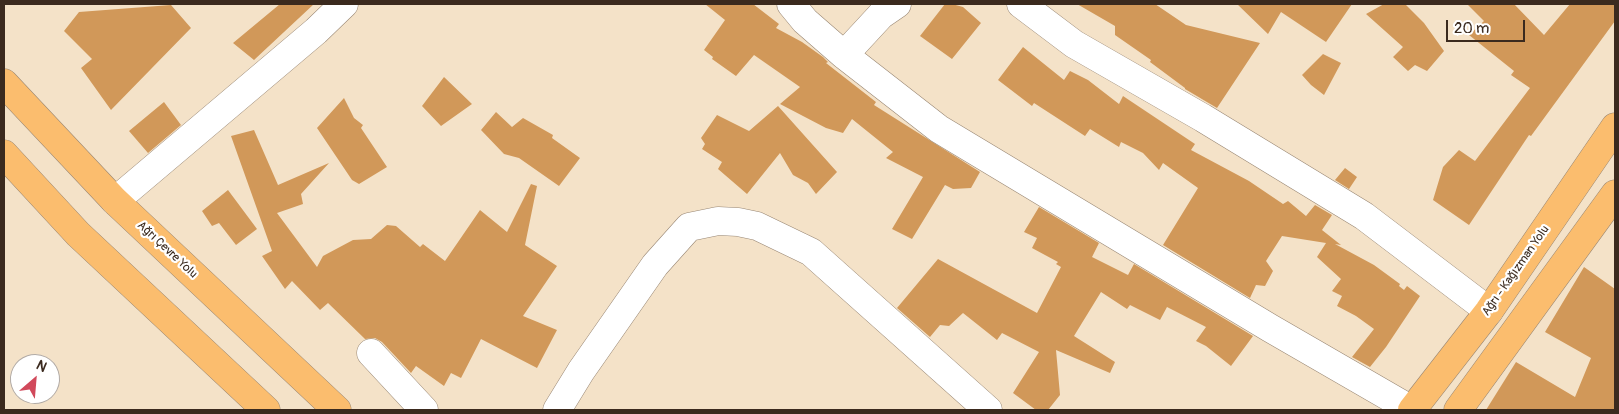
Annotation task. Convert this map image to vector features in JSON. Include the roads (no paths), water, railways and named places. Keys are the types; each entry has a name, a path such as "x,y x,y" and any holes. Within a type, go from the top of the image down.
{"main road":[{"name":"Ağrı Çevre Yolu","path":"4,82 114,201 337,410"},
{"name":"Ağrı - Kağızman Yolu","path":"1412,410 1489,311 1615,127"},
{"path":"4,154 78,234 266,410"},
{"path":"1458,410 1615,194"}],"street":[{"path":"114,201 316,31 344,4"},
{"path":"791,4 805,21 866,74 939,129 1262,323 1412,410"},
{"path":"844,55 881,15 897,4"},
{"path":"1022,4 1074,44 1203,118 1364,216 1489,311"},
{"path":"557,410 581,371 655,265 690,227 718,221 738,222 757,226 811,252 988,410"},
{"path":"371,353 424,410"}]}
